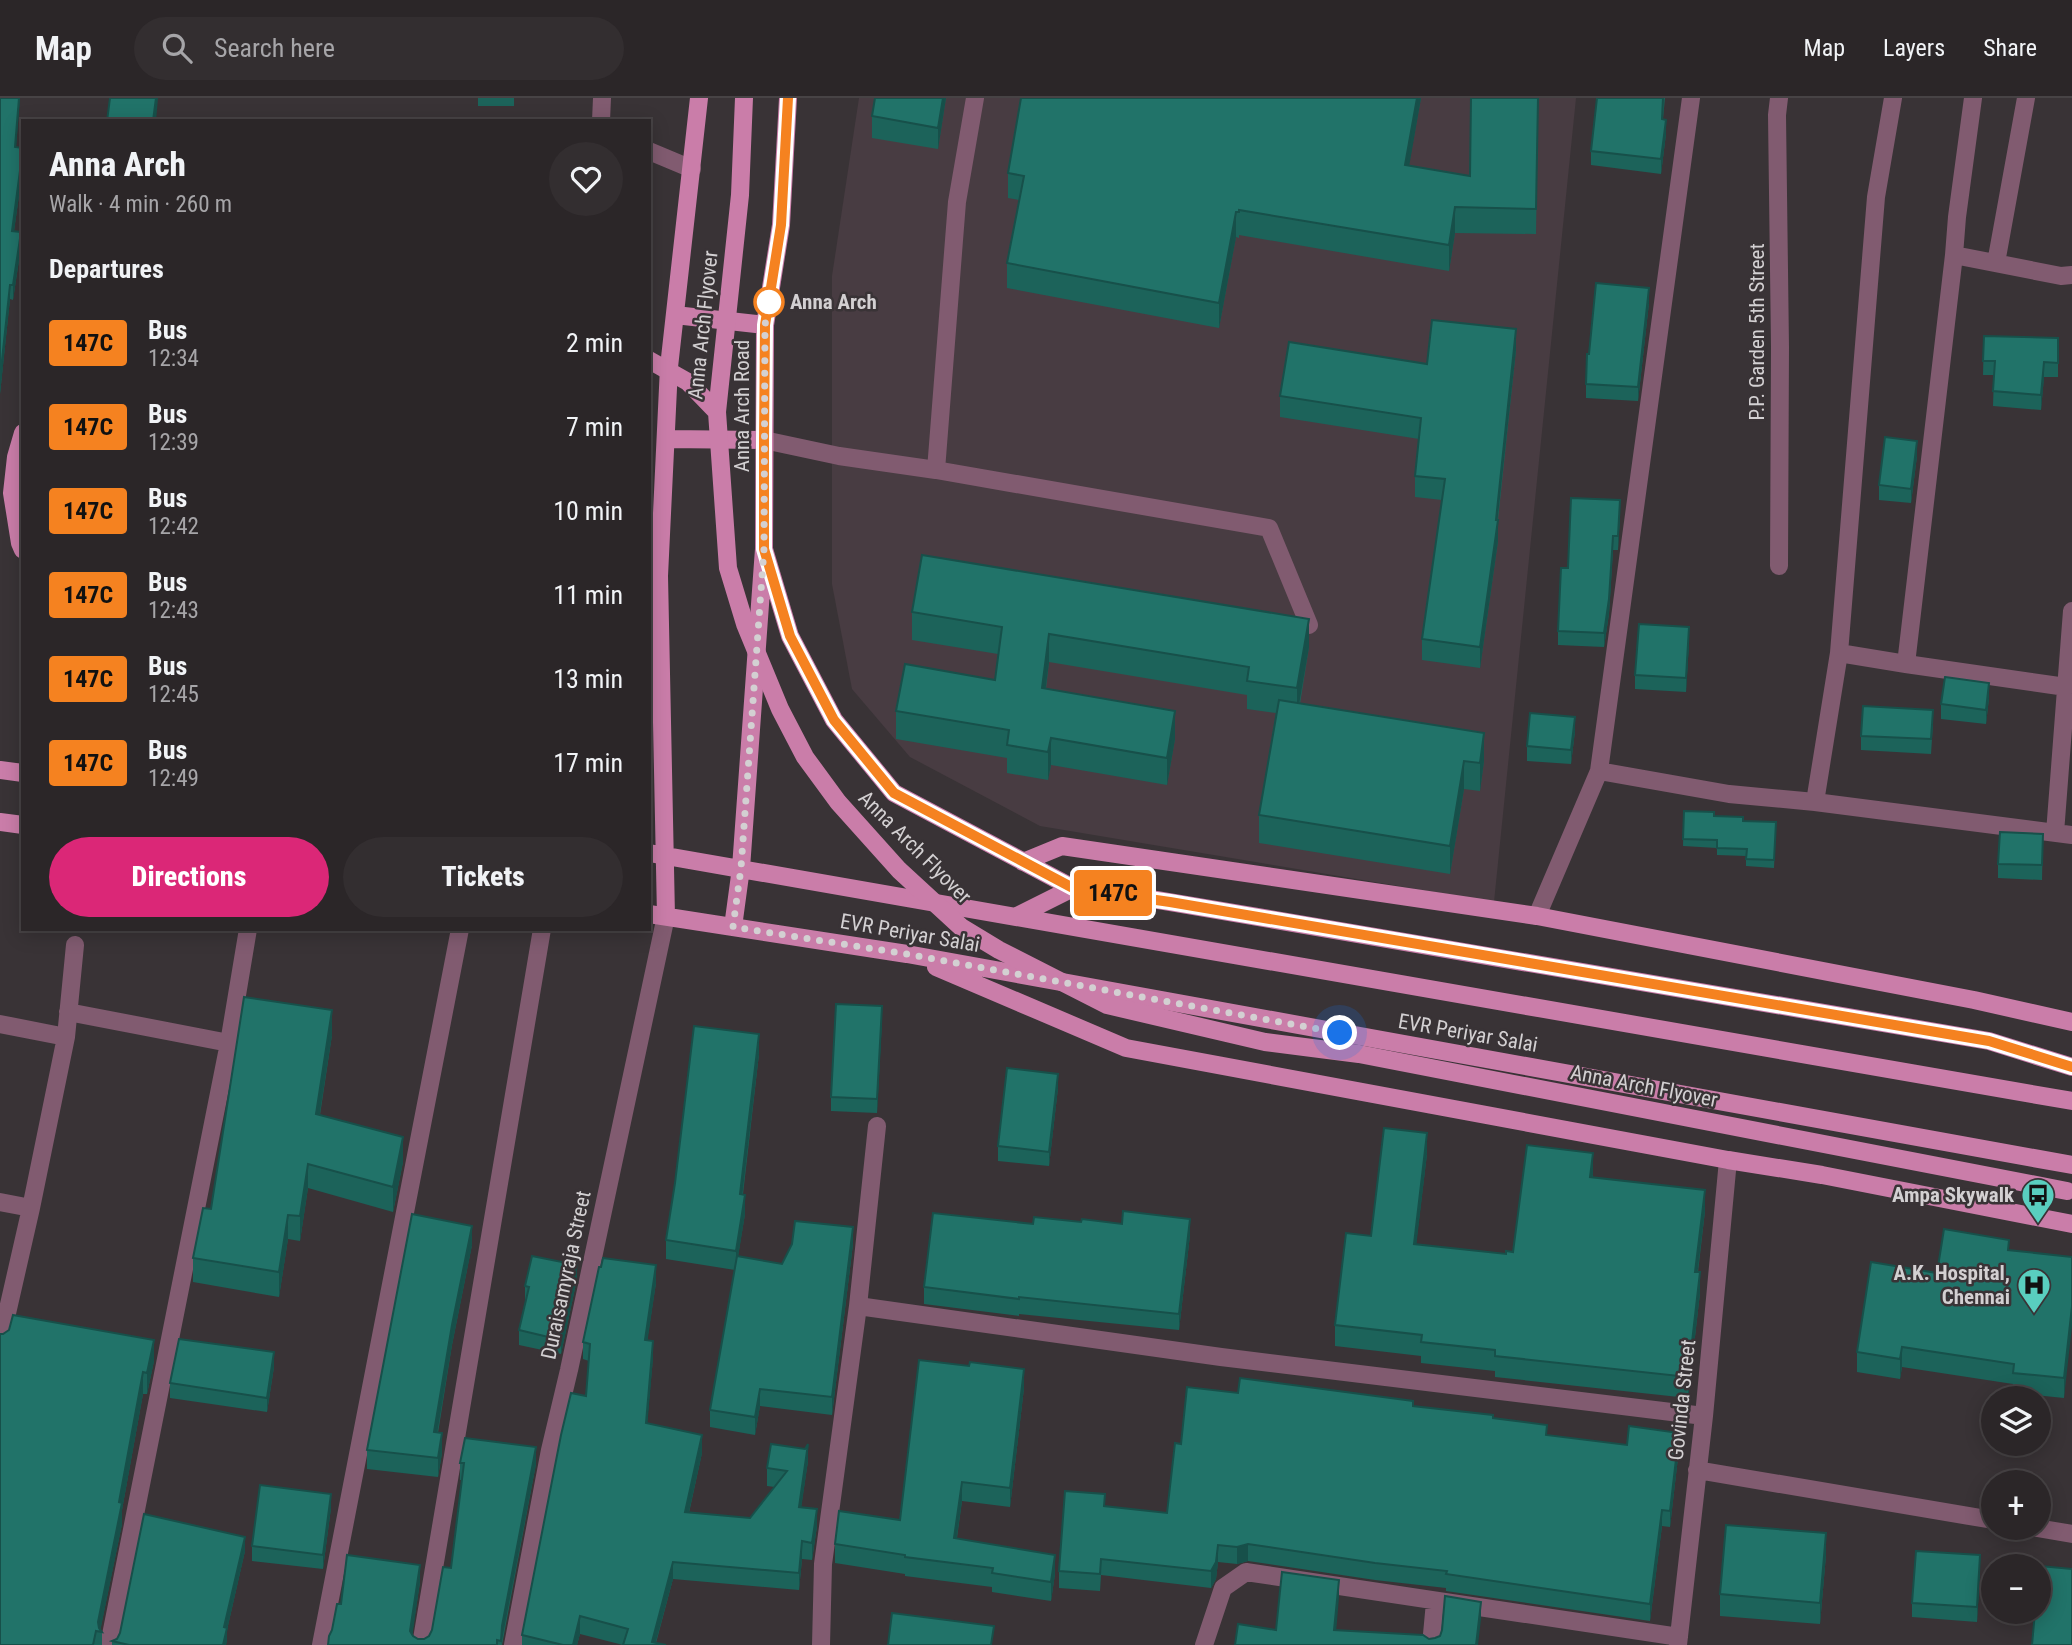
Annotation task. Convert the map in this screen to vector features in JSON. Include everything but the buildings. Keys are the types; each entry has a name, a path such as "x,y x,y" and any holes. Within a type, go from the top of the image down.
{"main road":[{"path":"658,915 659,576 669,367 699,98"},
{"name":"Anna Arch Flyover","path":"744,98 740,195 718,412 728,568 745,624 786,721 805,757 838,802 900,870 961,927 999,950 1107,1005 1265,1042 1359,1054 2070,1191"},
{"name":"Anna Arch Road","path":"733,927 741,868 764,549 765,325 781,225 788,98"},
{"path":"675,315 765,325"},
{"path":"651,361 688,383 718,412"},
{"path":"666,439 764,440"},
{"path":"21,440 16,457 12,494 21,545"},
{"name":"Anna Arch Road","path":"764,549 790,636 834,720 885,783 894,793 1023,862"},
{"path":"651,589 659,576"},
{"path":"0,770 21,773"},
{"path":"0,822 21,825"},
{"path":"1023,862 1062,846 1537,916 1974,1000 2072,1022"},
{"name":"EVR Periyar Salai","path":"657,855 2072,1101"},
{"path":"1023,862 1073,888 1116,893 1989,1041 2072,1067"},
{"path":"1015,917 1073,888"},
{"name":"EVR Periyar Salai","path":"658,915 907,954 2072,1165"},
{"path":"907,954 1126,1048 1728,1160 1822,1175 2072,1224"}],"street":[{"path":"601,119 602,98"},
{"path":"936,470 957,202 975,98"},
{"path":"1537,916 1599,771 1690,98"},
{"name":"P.P. Garden 5th Street","path":"1779,98 1779,566"},
{"path":"1815,802 1839,653 1876,197 1893,98"},
{"path":"1906,664 1973,98"},
{"path":"1996,262 2026,98"},
{"path":"651,152 692,169"},
{"path":"1954,255 2061,276 2072,275"},
{"path":"764,440 839,456 936,470 1269,528 1309,625"},
{"path":"1599,771 1729,794 1815,802 2063,834 2066,687 2072,611"},
{"path":"1839,653 2066,687"},
{"name":"Duraisamyraja Street","path":"513,1645 658,915"},
{"path":"109,1645 229,1043 248,931"},
{"path":"321,1645 460,931"},
{"path":"421,1645 542,931"},
{"path":"0,1344 66,1037 75,945"},
{"path":"68,1012 229,1043"},
{"path":"0,1024 66,1037"},
{"path":"821,1645 823,1564 858,1306 877,1126"},
{"name":"Govinda Street","path":"1678,1641 1704,1416 1728,1160"},
{"path":"0,1202 31,1208"},
{"path":"858,1306 1221,1357 1704,1416"},
{"path":"1697,1470 1981,1518"},
{"path":"2051,1530 2072,1534"},
{"path":"1204,1645 1223,1588 1246,1573 1678,1641"},
{"path":"1431,1645 1435,1602"}],"shaded area":[{"path":"859,98 1576,98 1494,902 1040,826 910,757 852,689 832,584 832,276"}],"bus line":[{"name":"147C","path":"788,98 781,225 765,325 764,549 790,636 834,720 894,793 1073,888 1170,902 1989,1041 2072,1067"}],"place":[{"name":"Anna Arch","path":"769,302"},
{"name":"Ampa Skywalk","path":"2038,1225"},
{"name":"A.K. Hospital, Chennai","path":"2034,1315"}],"route":[{"path":"769,302 765,325 764,549 741,868 733,927 907,954 1340,1033"}]}
